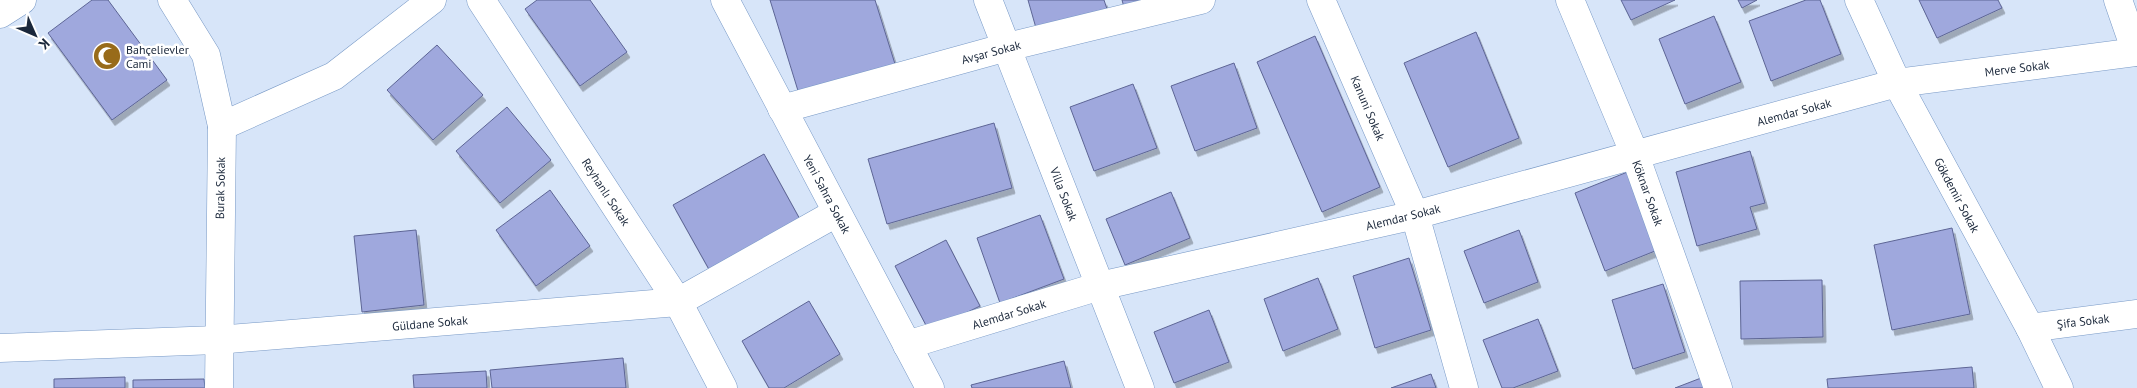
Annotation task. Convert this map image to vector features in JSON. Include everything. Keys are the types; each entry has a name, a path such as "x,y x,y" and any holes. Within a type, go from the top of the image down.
{"street":[{"path":"0,14 22,0"},
{"name":"Burak Sokak","path":"172,0 206,55 222,126 217,340 218,388"},
{"path":"222,126 334,76 432,0"},
{"name":"Reyhanlı Sokak","path":"481,0 678,302 723,388"},
{"name":"Yeni Sahra Sokak","path":"725,0 930,388"},
{"name":"Villa Sokak","path":"988,0 1140,388"},
{"name":"Avşar Sokak","path":"782,109 1007,48 1201,0"},
{"name":"Kanuni Sokak","path":"1321,0 1415,215 1464,388"},
{"name":"Köknar Sokak","path":"1570,0 1634,155 1718,388"},
{"name":"Gökdemir Sokak","path":"1859,0 1897,83 2030,328 2059,388"},
{"path":"2118,0 2136,52"},
{"name":"Merve Sokak","path":"1897,83 2136,52"},
{"name":"Alemdar Sokak","path":"907,345 1100,286 1415,215 1897,83"},
{"name":"Güldane Sokak","path":"0,348 217,340 678,302 836,213"},
{"name":"Şifa Sokak","path":"2030,328 2137,314"}],"building":[{"name":"Bahçelievler Cami","path":"92,0 108,0 167,80 112,120 48,33"},
{"path":"537,0 590,0 627,52 580,86 525,9"},
{"path":"770,0 875,0 895,64 799,94"},
{"path":"1028,0 1104,0 1107,9 1036,28"},
{"path":"1122,0 1164,0 1125,11"},
{"path":"1621,0 1675,0 1631,20"},
{"path":"1738,0 1757,0 1742,8"},
{"path":"1806,0 1820,0 1841,54 1771,81 1749,21"},
{"path":"1919,0 1998,0 2002,8 1937,38"},
{"path":"1714,16 1741,82 1685,104 1659,39"},
{"path":"1476,32 1519,138 1448,167 1404,63"},
{"path":"1315,36 1380,187 1322,212 1257,62"},
{"path":"437,45 483,95 433,140 387,90"},
{"path":"1234,63 1257,128 1195,151 1171,86"},
{"path":"1133,84 1157,148 1094,171 1070,107"},
{"path":"507,107 551,160 500,203 456,151"},
{"path":"994,123 1012,188 887,224 868,159"},
{"path":"1750,151 1765,203 1750,207 1757,229 1697,246 1676,172"},
{"path":"764,154 802,223 711,273 673,205"},
{"path":"1630,171 1660,249 1605,271 1575,193"},
{"path":"550,190 590,246 536,286 496,230"},
{"path":"1171,192 1190,238 1125,265 1106,219"},
{"path":"1040,215 1064,279 1000,303 977,238"},
{"path":"1952,228 1970,314 1892,330 1874,245"},
{"path":"416,230 424,305 362,312 354,236"},
{"path":"1519,230 1538,282 1484,303 1464,251"},
{"path":"946,240 980,306 929,331 895,266"},
{"path":"1409,258 1431,330 1375,348 1353,276"},
{"path":"1318,278 1338,329 1283,351 1264,299"},
{"path":"1822,280 1823,337 1741,339 1740,281"},
{"path":"1663,284 1685,352 1633,369 1612,300"},
{"path":"809,301 840,354 784,388 769,388 742,341"},
{"path":"1209,310 1229,362 1174,383 1154,332"},
{"path":"1538,319 1558,371 1513,388 1502,388 1483,340"},
{"path":"623,358 626,388 492,388 490,370"},
{"path":"1064,361 1071,388 972,388 971,385"},
{"path":"1972,367 1974,388 1828,388 1827,379"},
{"path":"486,371 487,388 414,388 413,375"},
{"path":"1431,374 1436,388 1391,388"},
{"path":"125,377 125,388 54,388 54,379"},
{"path":"1701,378 1704,388 1675,388"},
{"path":"204,379 205,388 133,388 133,380"}],"place":[{"name":"Bahçelievler Cami","path":"107,56"}]}
